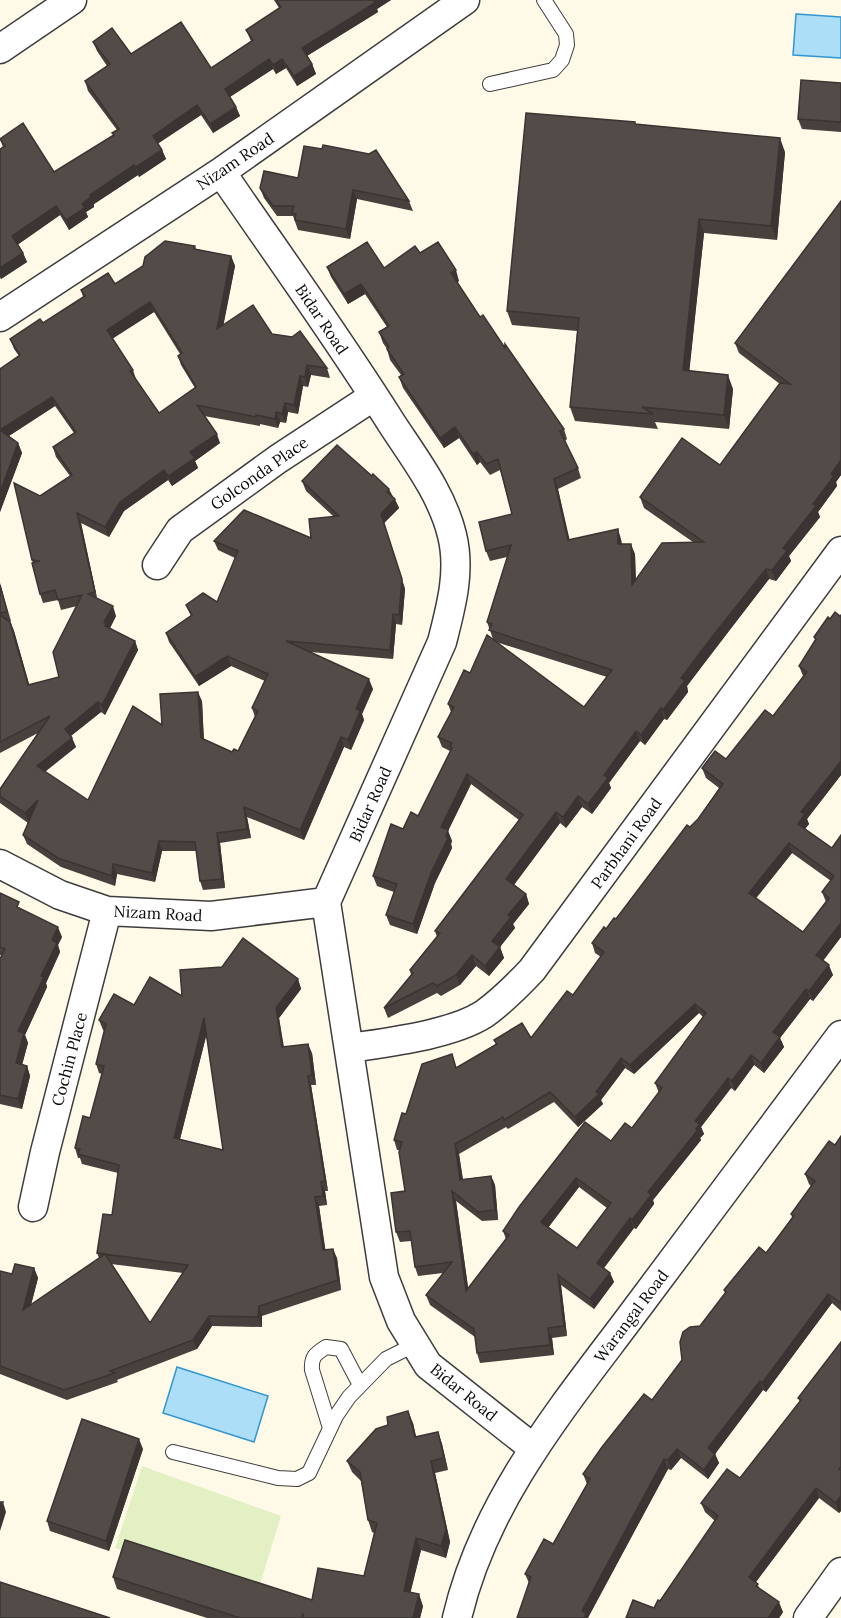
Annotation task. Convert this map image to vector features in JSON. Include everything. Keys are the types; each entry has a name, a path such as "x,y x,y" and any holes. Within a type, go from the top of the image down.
{"street":[{"path":"0,49 72,0"},
{"name":"Nizam Road","path":"0,317 221,171 465,0"},
{"name":"Bidar Road","path":"221,171 374,396 444,507 452,537 456,565 452,604 442,642 326,902 384,1277 401,1321 428,1365 533,1448"},
{"name":"Golconda Place","path":"157,564 180,530 278,459 374,396"},
{"name":"Parbhani Road","path":"350,1048 412,1038 450,1028 482,1015 508,996 532,970 841,550"},
{"name":"Nizam Road","path":"0,864 60,895 107,911 211,916 326,902"},
{"name":"Cochin Place","path":"33,1207 107,911"},
{"name":"Warangal Road","path":"457,1618 475,1559 488,1529 533,1448 841,1035"},
{"path":"808,1618 841,1572"}],"lane":[{"path":"490,84 553,70 562,60 567,45 566,34 544,0"},
{"path":"172,1452 278,1478 297,1479 309,1473 330,1428 349,1397 386,1359 414,1345"},
{"path":"330,1428 312,1370 314,1355 326,1347 341,1349 360,1385"}],"green space":[{"path":"142,1466 281,1516 257,1594 115,1548"}],"water":[{"path":"796,14 841,17 841,58 793,55"},
{"path":"177,1367 268,1396 254,1442 163,1413"}],"building":[{"path":"276,0 373,0 375,3 302,48 312,64 294,76 282,59 273,65 269,59 225,89 236,107 210,124 197,105 153,136 162,150 136,167 134,165 90,195 91,197 82,204 85,208 66,220 56,206 12,236 23,253 0,268 0,149 5,146 0,139 23,123 54,172 114,135 112,133 119,129 85,81 110,64 93,42 112,28 131,54 181,22 211,68 253,40 246,30 281,7"},
{"path":"801,80 841,83 841,122 798,119"},
{"path":"526,113 780,138 771,226 699,219 683,370 728,375 724,415 642,407 653,414 570,407 579,318 507,311"},
{"path":"323,145 369,154 376,150 409,201 353,190 346,229 295,220 296,214 292,213 294,206 273,206 260,188 264,171 298,178 304,146 322,149"},
{"path":"841,201 841,460 831,474 834,476 813,504 816,506 783,548 787,551 772,570 766,569 712,637 681,678 685,681 663,710 661,708 641,735 636,731 604,775 608,778 588,804 578,796 563,817 556,812 506,879 526,894 508,915 511,917 492,941 500,947 485,966 472,955 456,975 437,986 433,983 384,1008 413,973 410,970 440,933 435,931 523,815 467,774 441,827 448,830 446,836 448,838 431,873 413,924 386,915 397,884 373,876 391,824 403,829 411,812 418,816 452,748 450,746 452,743 438,737 454,707 448,704 464,670 470,673 487,635 584,707 612,670 489,630 492,624 487,622 511,545 486,551 479,522 512,514 498,459 486,464 477,452 473,454 455,427 440,438 399,377 404,374 387,349 389,347 379,332 389,326 361,284 344,294 327,267 367,242 384,268 415,246 420,253 438,242 456,270 451,273 480,317 483,315 505,348 505,344 564,429 560,431 578,468 554,479 568,540 618,529 618,544 631,544 632,585 662,543 704,542 640,497 682,438 720,465 780,383 790,384 735,343"},
{"path":"165,241 231,256 217,329 253,305 272,334 292,337 300,331 327,368 307,365 305,377 300,376 294,405 285,403 282,414 276,412 275,419 197,405 217,434 190,452 195,458 168,476 164,470 120,502 105,527 77,513 95,592 88,594 113,606 104,622 105,626 135,641 102,705 98,702 65,729 72,738 37,766 88,800 133,706 162,725 160,694 198,692 201,738 232,752 234,749 238,751 258,711 252,708 268,674 227,656 195,677 166,633 192,615 186,605 203,593 217,602 238,551 214,541 244,510 311,538 309,519 339,516 302,481 337,445 372,476 373,474 389,489 387,492 395,499 381,514 402,579 399,615 393,614 390,650 286,641 369,679 356,709 360,711 348,740 341,737 300,830 244,807 247,829 217,833 222,879 200,881 195,842 159,841 152,873 113,864 112,876 58,858 23,835 38,800 25,813 0,796 0,789 50,716 0,742 0,615 10,622 28,685 59,677 53,652 82,595 58,600 55,590 40,594 32,563 40,561 32,560 14,483 40,496 72,475 53,447 76,432 52,397 0,430 0,369 20,355 10,339 40,319 43,323 85,296 81,290 108,273 115,284 143,266 145,257","holes":["150,302 182,353 178,356 196,387 159,413 130,371 133,370 107,330"]},
{"path":"0,430 18,443 0,493"},
{"path":"0,585 7,612 0,613"},
{"path":"835,612 841,615 841,761 801,812 805,814 798,824 832,848 841,835 841,923 816,955 829,965 809,991 806,989 773,1032 780,1037 761,1063 751,1055 732,1081 728,1078 695,1121 700,1124 697,1131 648,1192 651,1195 632,1220 630,1218 597,1263 610,1273 590,1299 558,1275 564,1326 548,1328 550,1345 477,1353 474,1329 426,1295 452,1262 415,1267 410,1231 396,1232 391,1193 405,1191 399,1152 402,1142 394,1140 402,1113 406,1114 422,1064 452,1054 456,1068 497,1044 494,1040 522,1023 531,1038 567,991 573,995 604,952 592,943 604,927 606,929 614,918 616,919 687,825 690,827 698,819 723,784 702,768 715,751 726,759 765,710 773,716 807,672 799,666 816,639 814,637 828,617 830,619","holes":["789,843 834,876 822,892 829,898 803,932 749,893","695,1004 706,1013 655,1083 662,1088 632,1128 625,1123 611,1141 585,1122 519,1207 503,1231 509,1235 466,1291 452,1191 478,1212 495,1210 491,1176 460,1180 455,1144 503,1117 504,1120 550,1092 575,1117 599,1094 596,1092 621,1058 630,1065","576,1178 611,1203 577,1248 541,1222"]},
{"path":"0,893 19,902 17,907 58,927 52,940 57,943 41,976 44,977 18,1031 24,1033 16,1063 27,1066 18,1099 0,1095 0,959 5,949 0,947"},
{"path":"243,938 298,979 276,1008 282,1047 308,1044 312,1075 308,1076 325,1181 321,1182 323,1196 315,1197 323,1250 333,1249 338,1280 259,1306 258,1317 209,1316 193,1340 110,1371 115,1373 64,1390 0,1366 0,1271 12,1274 15,1264 34,1268 23,1310 105,1254 97,1253 103,1214 112,1215 119,1165 78,1154 80,1149 75,1148 83,1116 90,1118 104,1066 96,1064 106,1024 99,1020 114,994 134,1005 150,977 182,996 180,970 222,967","holes":["204,1018 223,1150 174,1138","105,1254 188,1265 150,1323"]},
{"path":"841,1136 841,1303 828,1294 762,1383 760,1381 708,1448 715,1454 704,1470 677,1449 668,1460 664,1459 582,1611 586,1613 584,1618 517,1618 531,1577 525,1574 544,1539 553,1544 590,1479 583,1474 644,1394 652,1400 682,1360 680,1342 683,1332 690,1327 700,1326 726,1292 724,1290 759,1247 766,1253 794,1216 791,1214 815,1181 805,1174 829,1141 835,1145"},
{"path":"841,1342 841,1467 839,1469 841,1470 841,1496 836,1503 816,1488 749,1577 758,1584 756,1586 779,1602 768,1618 626,1618 633,1600 654,1608 658,1600 660,1601 718,1516 701,1503 727,1469 740,1478 801,1400 798,1398"},
{"path":"408,1411 415,1437 438,1432 444,1458 431,1461 446,1530 441,1546 416,1538 404,1591 419,1594 413,1618 303,1618 303,1613 302,1618 240,1618 113,1577 125,1540 312,1600 318,1568 364,1576 377,1523 368,1520 360,1472 347,1461 376,1429 388,1425 387,1417"},
{"path":"82,1419 139,1439 106,1541 47,1521"},
{"path":"0,1582 110,1618 0,1618"}]}
